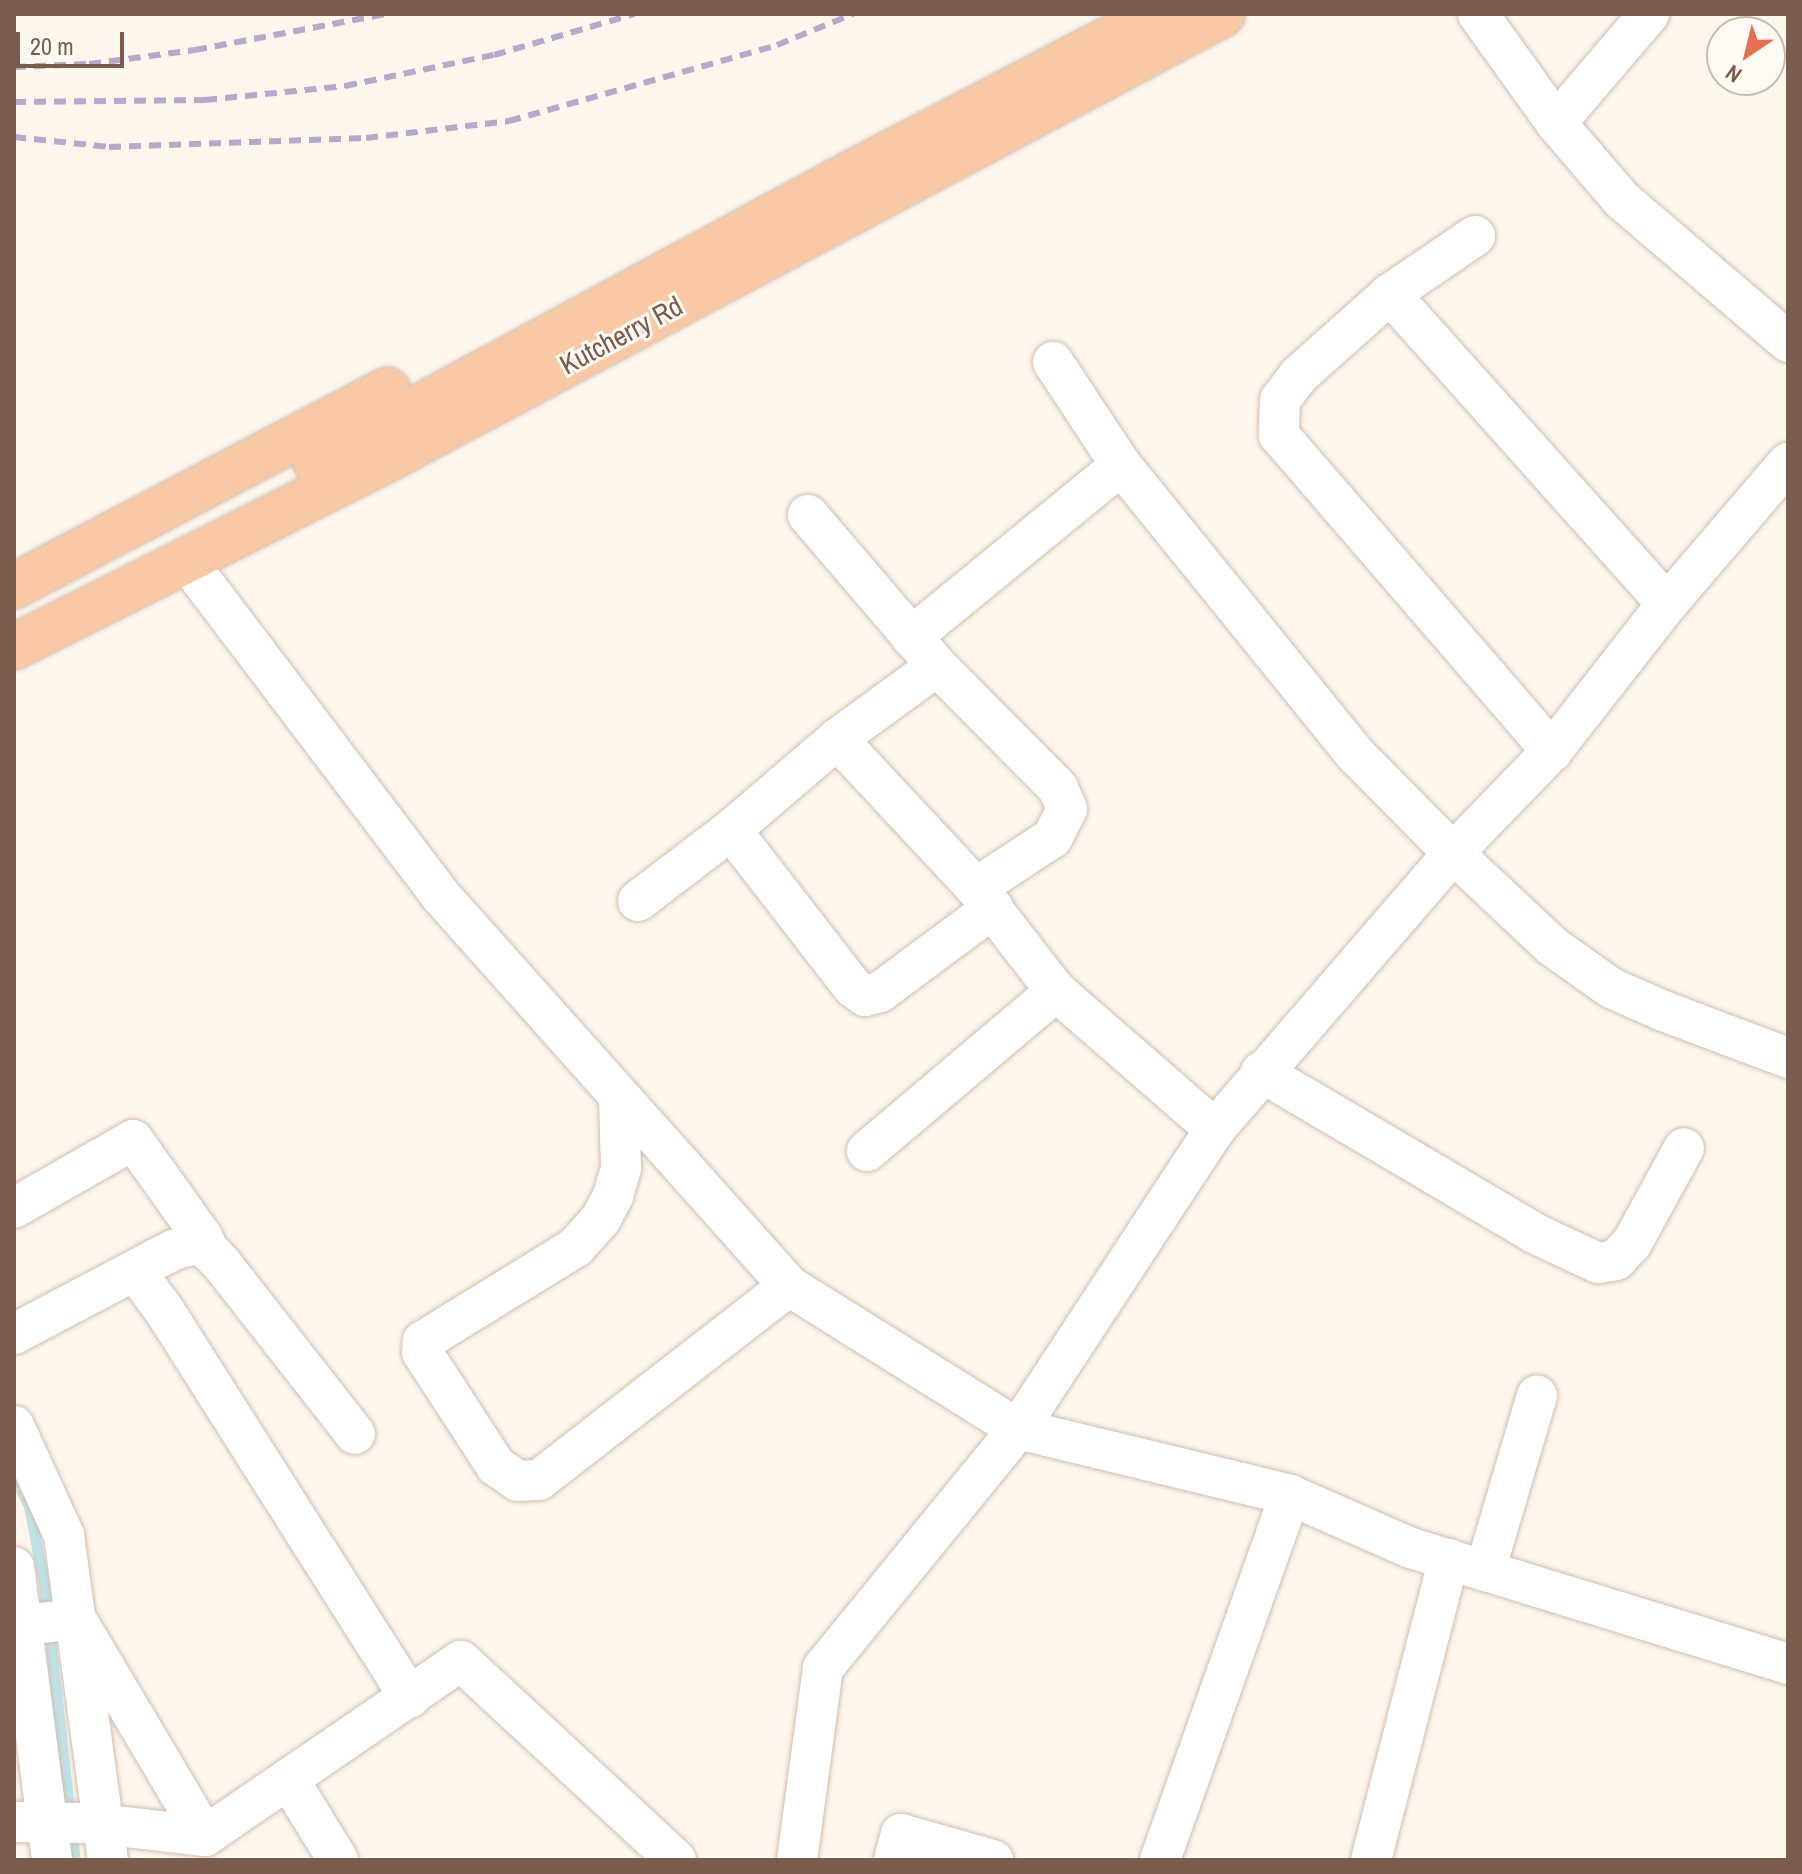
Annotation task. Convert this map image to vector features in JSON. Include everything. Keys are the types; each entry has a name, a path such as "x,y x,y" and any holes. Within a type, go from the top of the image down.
{"highway":[{"path":"14,586 1115,14"},
{"path":"14,624 856,171 1158,14"},
{"name":"Kutcherry Rd","path":"14,647 386,460 1223,14"}],"street":[{"path":"1478,14 1556,123 1622,200 1788,342"},
{"path":"1556,123 1649,14"},
{"path":"1475,236 1390,294 1299,375 1280,400 1279,435 1552,751"},
{"path":"1390,294 1667,604"},
{"path":"1053,362 1121,465 1356,755 1453,853 1552,946 1600,981 1661,1010 1788,1058"},
{"path":"797,1860 823,1668 1018,1429 1215,1129 1453,853 1552,751 1667,604 1788,463"},
{"path":"638,901 731,830 837,739 1121,465"},
{"path":"731,830 853,987 865,996 880,992 1052,838 1067,809 1058,788 924,652 808,515"},
{"path":"186,560 440,895 789,1286 1018,1429 1290,1495 1411,1548 1788,1664"},
{"path":"837,739 984,898 1056,991 1215,1129"},
{"path":"867,1151 1056,991"},
{"path":"1261,1072 1534,1233 1598,1263 1616,1260 1632,1243 1684,1148"},
{"path":"619,1096 621,1168 613,1196 600,1220 576,1247 423,1341 422,1352 496,1466 518,1481 539,1480 789,1286"},
{"path":"14,1208 133,1140 203,1238 208,1250 355,1434"},
{"path":"14,1334 185,1245 196,1244 208,1250"},
{"path":"135,1271 164,1310 410,1697"},
{"path":"1371,1860 1467,1565 1537,1396"},
{"path":"14,1426 64,1535 41,1622 68,1833"},
{"path":"1160,1860 1290,1495"},
{"path":"14,1567 41,1622 205,1836"},
{"path":"41,1622 68,1833"},
{"path":"68,1833 205,1836 461,1661 676,1860"},
{"path":"289,1780 338,1860"},
{"path":"894,1860 901,1834 993,1860"}],"waterway":[{"path":"14,1475 29,1506 44,1585 75,1860"}],"railway":[{"path":"14,67 89,64 195,50 386,14"},
{"path":"14,102 205,100 345,86 494,55 634,14"},
{"path":"14,137 109,147 366,138 509,121 777,45 853,14"}]}
